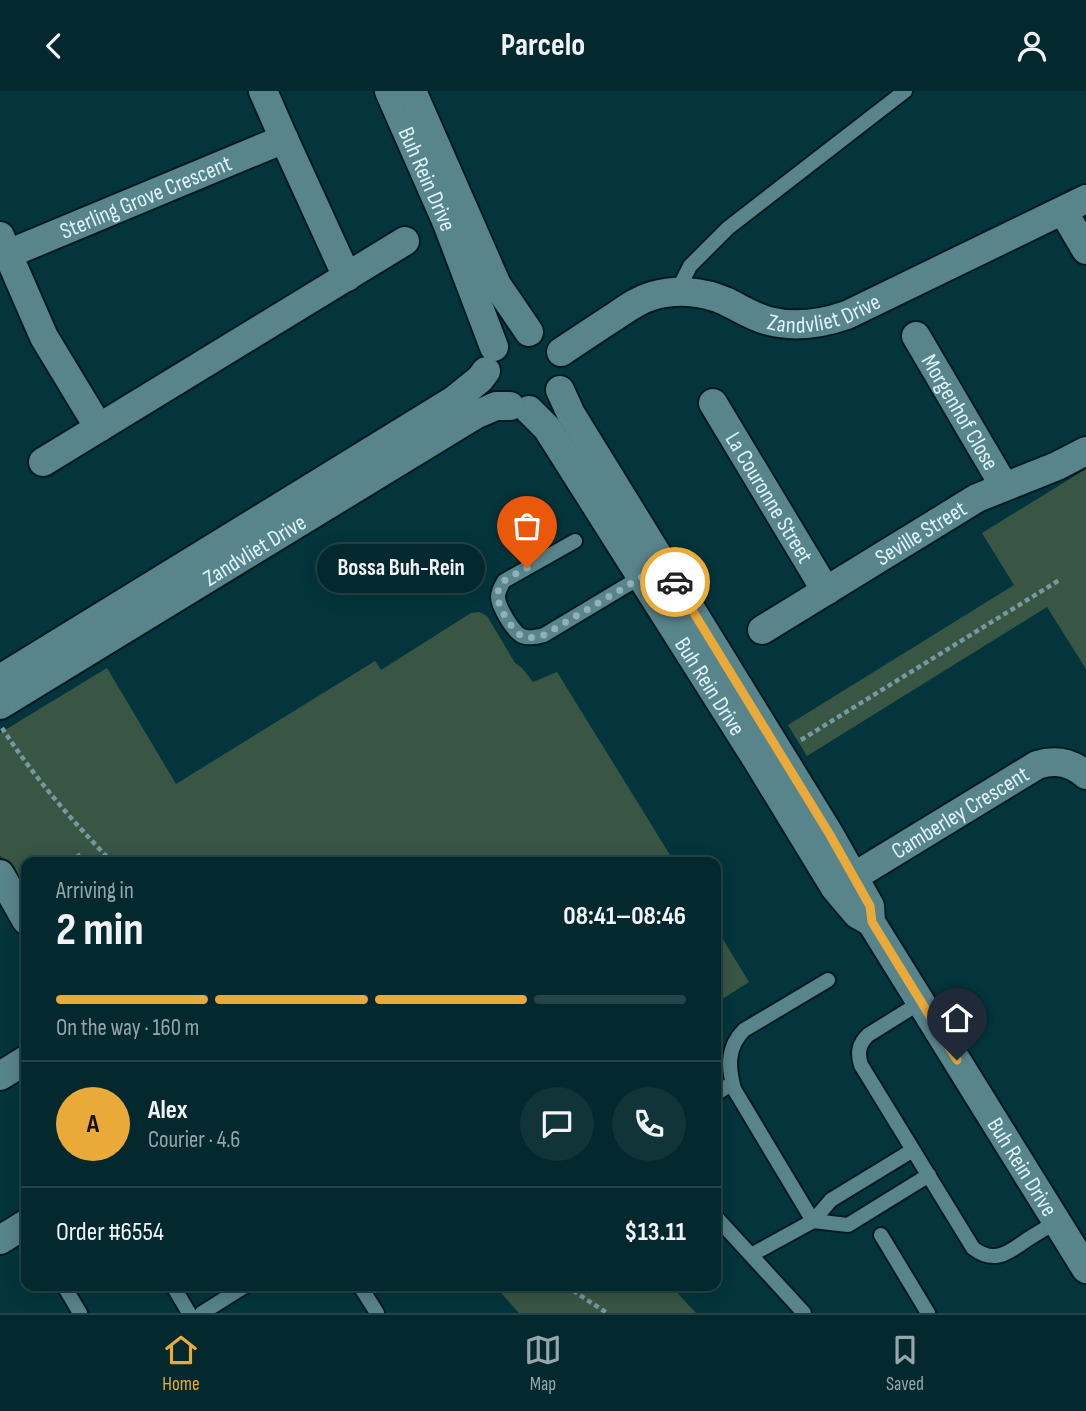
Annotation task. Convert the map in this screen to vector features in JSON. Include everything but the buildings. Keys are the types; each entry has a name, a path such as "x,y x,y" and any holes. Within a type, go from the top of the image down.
{"street":[{"path":"263,91 347,277"},
{"name":"Buh Rein Drive","path":"389,91 447,223 490,359"},
{"name":"Buh Rein Drive","path":"412,91 496,285 529,332"},
{"name":"Sterling Grove Crescent","path":"99,428 44,337 4,245 284,139"},
{"path":"1075,205 1085,252"},
{"name":"Zandvliet Drive","path":"561,352 638,301 677,292 709,296 768,321 815,324 847,314 1075,205"},
{"path":"43,463 405,241"},
{"path":"516,333 542,335 553,342 561,352 565,378 552,400 541,407 519,408 504,404 495,395 489,384 490,359 503,338 516,333"},
{"name":"Morgenhof Close","path":"916,336 1004,486"},
{"name":"Zandvliet Drive","path":"0,679 454,400 480,379 490,359"},
{"name":"Buh Rein Drive","path":"560,390 652,571"},
{"name":"La Couronne Street","path":"713,403 826,591"},
{"name":"Zandvliet Drive","path":"1,716 475,415 496,406 519,408"},
{"name":"Buh Rein Drive","path":"519,408 547,428 652,571 844,883 870,906 872,922 1086,1269"},
{"name":"Seville Street","path":"762,630 977,498 1057,466 1086,451"},
{"name":"Buh Rein Drive","path":"751,728 779,753 844,883"},
{"name":"Camberley Crescent","path":"844,883 1037,765 1059,761 1070,764 1086,775"},
{"path":"0,874 21,911"},
{"path":"0,1076 21,1063"},
{"path":"0,1240 21,1228"}],"lane":[{"path":"677,292 690,266 728,228 905,91"},
{"path":"575,541 504,581 499,588 499,605 516,632 523,637 544,635 652,571"},
{"path":"813,1221 734,1089 730,1052 736,1037 744,1030 828,980"},
{"path":"921,1002 869,1035 859,1048 858,1056 860,1065 973,1248 983,1254 1005,1254 1057,1222"},
{"path":"721,1091 732,1083"},
{"path":"751,1255 813,1221 831,1200 913,1150"},
{"path":"813,1221 848,1225 929,1175"},
{"path":"721,1222 804,1313"},
{"path":"881,1235 928,1313"},
{"path":"67,1291 80,1313"},
{"path":"176,1291 189,1313"},
{"path":"202,1313 237,1291"},
{"path":"363,1291 377,1313"}],"path":[{"path":"779,753 1060,579"},
{"path":"1,716 19,753 76,825 107,857"},
{"path":"574,1291 607,1313"}],"green space":[{"path":"1086,469 1086,669 1047,607 807,756 788,725 1014,585 982,533"},
{"path":"479,612 487,616 515,663 533,682 557,672 671,857 21,857 21,889 0,855 0,733 107,668 176,784 375,661 381,670 471,613"},
{"path":"721,936 749,982 721,1000"},
{"path":"499,1291 676,1291 696,1313 519,1313"}],"way so far":[{"path":"527,568 504,581 498,594 499,605 516,632 523,637 544,635 664,564 675,582"}],"place":[{"name":"Bossa Buh-Rein","path":"527,568"}],"route":[{"path":"675,582 830,835 870,906 872,922 957,1060"}]}
